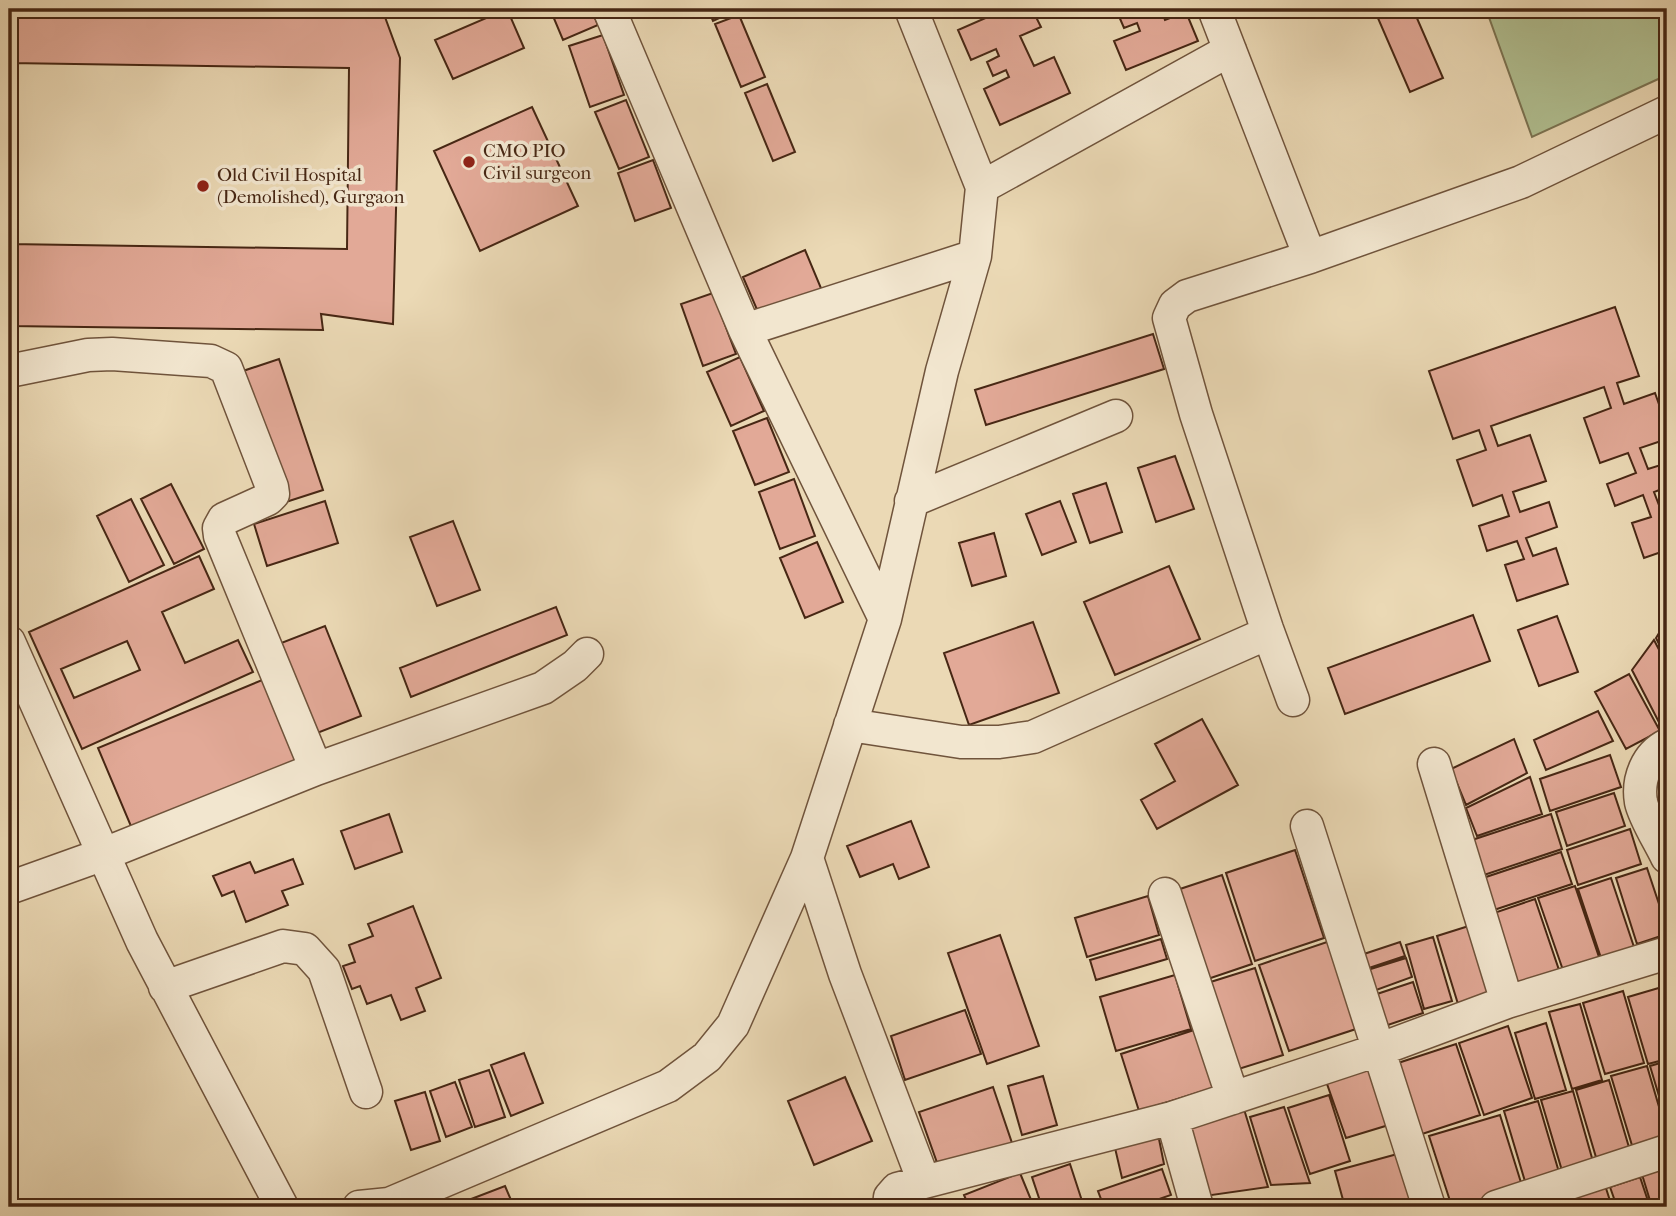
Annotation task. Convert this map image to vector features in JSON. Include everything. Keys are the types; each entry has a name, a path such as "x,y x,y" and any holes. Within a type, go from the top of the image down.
{"street":[{"path":"609,9 745,330 885,619"},
{"path":"1214,9 1310,257"},
{"path":"378,1206 668,1086 707,1057 733,1025 807,858 885,619 942,371 975,256 982,187 922,12"},
{"path":"982,187 1230,50"},
{"path":"1293,701 1196,414 1169,318 1175,305 1187,296 1310,257 1521,182 1667,113"},
{"path":"745,330 975,256"},
{"path":"9,371 88,355 112,354 211,361 226,368 268,474 273,494 268,499 224,519 219,528 220,536 316,769"},
{"path":"911,501 1116,416"},
{"path":"850,725 961,742 999,742 1033,737 1268,633"},
{"path":"9,642 21,699 104,854 165,987 282,1207"},
{"path":"9,888 104,854 316,769 543,688 575,666 587,654"},
{"path":"1667,746 1655,752 1642,777 1641,803 1667,857"},
{"path":"1434,764 1507,1002"},
{"path":"1307,826 1429,1207"},
{"path":"807,858 845,974 924,1182"},
{"path":"1165,894 1233,1098"},
{"path":"165,987 283,946 305,949 324,970 366,1093"},
{"path":"890,1207 890,1197 897,1189 1172,1118 1378,1050 1507,1002 1667,953"},
{"path":"1172,1118 1198,1207"},
{"path":"1496,1207 1667,1151"}],"green space":[{"path":"1486,9 1667,9 1667,75 1532,137"}],"building":[{"name":"Old Civil Hospital (Demolished), Gurgaon","path":"9,9 382,9 400,58 393,324 321,314 323,330 9,326"},
{"path":"507,9 524,48 453,79 435,40"},
{"path":"550,9 591,9 598,25 563,40"},
{"path":"708,9 739,9 713,21"},
{"path":"1006,9 1032,9 1041,27 1020,36 1034,66 1054,57 1070,93 1000,125 984,89 1009,77 1006,70 993,76 987,62 999,56 996,49 971,60 958,30"},
{"path":"1131,9 1161,9 1165,20 1186,12 1198,41 1126,70 1114,41 1140,31 1137,23 1124,28 1118,14"},
{"path":"1374,9 1413,9 1443,78 1410,92"},
{"path":"739,15 765,77 741,87 715,24"},
{"path":"603,35 624,95 590,107 569,46"},
{"path":"9,63 349,68 347,249 9,244"},
{"path":"767,84 795,152 773,161 745,93"},
{"path":"626,100 649,157 619,169 595,112"},
{"path":"532,107 578,206 480,251 434,151"},
{"path":"653,160 671,208 635,221 618,173"},
{"path":"805,250 823,293 761,319 743,277"},
{"path":"713,293 736,354 703,366 681,304"},
{"path":"1615,307 1639,376 1617,383 1624,404 1655,393 1667,427 1667,439 1640,448 1648,469 1667,463 1667,487 1654,492 1662,513 1667,511 1667,550 1644,558 1632,523 1651,517 1643,495 1615,506 1607,484 1636,473 1628,453 1600,463 1584,418 1611,408 1604,387 1491,426 1498,446 1530,435 1546,481 1513,492 1520,512 1549,502 1557,527 1526,538 1533,556 1556,548 1568,584 1517,601 1505,565 1524,559 1517,541 1487,551 1479,526 1509,516 1502,495 1473,506 1457,460 1486,450 1479,430 1453,439 1429,371"},
{"path":"1153,334 1164,369 986,425 975,390"},
{"path":"740,357 764,411 731,426 707,372"},
{"path":"279,359 323,490 286,502 243,371"},
{"path":"767,418 789,472 755,485 733,431"},
{"path":"1175,456 1194,509 1156,522 1138,468"},
{"path":"794,479 815,536 780,549 759,492"},
{"path":"1106,483 1122,532 1090,543 1073,494"},
{"path":"171,484 204,549 174,564 141,499"},
{"path":"131,499 164,565 129,582 97,516"},
{"path":"325,501 338,543 267,566 254,524"},
{"path":"1060,501 1076,542 1042,555 1026,514"},
{"path":"453,521 480,590 437,606 410,537"},
{"path":"994,533 1006,576 972,586 959,543"},
{"path":"817,542 843,602 805,618 780,558"},
{"path":"199,556 214,589 162,612 185,663 238,640 253,672 82,749 29,632","holes":["127,641 140,670 74,698 61,669"]},
{"path":"1169,566 1200,639 1115,675 1084,602"},
{"path":"556,607 567,635 411,697 400,668"},
{"path":"1473,615 1490,661 1345,714 1328,668"},
{"path":"1557,616 1578,672 1539,686 1518,630"},
{"path":"1667,620 1667,660 1656,638"},
{"path":"1033,622 1059,693 969,725 944,653"},
{"path":"325,626 361,716 312,735 276,645"},
{"path":"1654,640 1667,665 1667,731 1664,732 1632,670"},
{"path":"1629,674 1660,731 1626,749 1595,692"},
{"path":"267,678 302,762 133,831 98,748"},
{"path":"1598,711 1613,741 1546,770 1534,740"},
{"path":"1202,719 1238,785 1157,829 1141,800 1175,781 1155,744"},
{"path":"1514,739 1527,773 1466,805 1451,769"},
{"path":"1610,755 1621,787 1550,811 1540,779"},
{"path":"1530,777 1542,814 1477,836 1466,808"},
{"path":"1614,793 1625,826 1567,846 1556,812"},
{"path":"389,814 402,852 355,869 341,831"},
{"path":"1551,814 1562,849 1484,875 1472,840"},
{"path":"911,821 929,867 899,879 893,864 860,877 847,846"},
{"path":"1630,829 1641,864 1578,885 1567,850"},
{"path":"1295,850 1324,938 1255,961 1226,873"},
{"path":"1561,852 1572,884 1494,910 1483,878"},
{"path":"293,859 303,884 282,891 288,905 246,922 234,891 222,896 213,876 250,862 255,873"},
{"path":"1647,868 1667,934 1637,944 1616,878"},
{"path":"1222,875 1252,964 1199,982 1168,893"},
{"path":"1611,878 1634,947 1601,958 1578,889"},
{"path":"1575,886 1600,960 1564,973 1538,898"},
{"path":"1148,896 1159,935 1087,957 1075,918"},
{"path":"1535,899 1560,973 1519,987 1494,913"},
{"path":"413,906 441,978 416,988 425,1011 401,1020 391,995 367,1004 360,986 352,989 343,966 355,962 349,945 373,936 368,924"},
{"path":"1475,924 1497,993 1458,1004 1437,936"},
{"path":"1000,935 1039,1046 987,1064 948,953"},
{"path":"1433,937 1452,1001 1424,1009 1406,945"},
{"path":"1161,939 1167,959 1096,980 1090,960"},
{"path":"1330,941 1359,1028 1289,1051 1259,965"},
{"path":"1400,942 1405,956 1360,971 1355,957"},
{"path":"1406,958 1412,977 1368,993 1361,972"},
{"path":"1255,968 1283,1055 1229,1072 1201,985"},
{"path":"1667,973 1667,992 1662,975"},
{"path":"1175,975 1191,1029 1116,1051 1100,997"},
{"path":"1413,982 1423,1013 1382,1027 1371,996"},
{"path":"1662,987 1667,1004 1667,1059 1648,1064 1628,997"},
{"path":"1623,991 1644,1063 1605,1074 1583,1003"},
{"path":"1580,1004 1602,1080 1572,1089 1549,1012"},
{"path":"965,1010 981,1054 905,1080 891,1036"},
{"path":"1546,1023 1566,1090 1535,1099 1515,1033"},
{"path":"1508,1026 1532,1098 1484,1115 1459,1043"},
{"path":"1194,1030 1213,1088 1139,1111 1121,1054"},
{"path":"1456,1044 1480,1115 1416,1136 1392,1065"},
{"path":"524,1053 543,1103 511,1116 491,1065"},
{"path":"1667,1061 1667,1123 1650,1066"},
{"path":"1372,1065 1392,1124 1346,1138 1326,1081"},
{"path":"1647,1066 1667,1142 1634,1152 1611,1076"},
{"path":"489,1070 505,1117 475,1127 459,1080"},
{"path":"1043,1076 1057,1125 1022,1135 1008,1086"},
{"path":"845,1077 872,1141 814,1165 788,1101"},
{"path":"1609,1080 1631,1154 1598,1164 1576,1090"},
{"path":"455,1082 472,1127 446,1137 430,1091"},
{"path":"993,1087 1013,1146 940,1171 919,1112"},
{"path":"1573,1091 1594,1165 1563,1174 1541,1100"},
{"path":"425,1092 440,1141 411,1150 395,1101"},
{"path":"1329,1095 1350,1161 1310,1174 1288,1108"},
{"path":"1538,1101 1561,1179 1527,1188 1504,1111"},
{"path":"1243,1106 1268,1187 1205,1196 1187,1123"},
{"path":"1284,1107 1310,1183 1271,1185 1250,1117"},
{"path":"1500,1115 1523,1189 1464,1207 1452,1207 1429,1136"},
{"path":"1158,1134 1164,1164 1122,1178 1115,1148"},
{"path":"1401,1153 1416,1207 1345,1207 1335,1171"},
{"path":"1667,1159 1667,1207 1652,1207 1640,1168"},
{"path":"1070,1164 1084,1207 1042,1207 1032,1177"},
{"path":"1162,1169 1171,1195 1136,1207 1104,1207 1098,1191"},
{"path":"1020,1173 1034,1207 969,1207 964,1195"},
{"path":"1640,1177 1650,1207 1617,1207 1610,1187"},
{"path":"1604,1182 1612,1207 1574,1207 1569,1192"},
{"path":"505,1186 514,1207 453,1206"},
{"path":"1568,1200 1570,1207 1545,1207"}],"place":[{"name":"CMO PIO Civil surgeon","path":"469,162"},
{"name":"Old Civil Hospital (Demolished), Gurgaon","path":"203,186"}]}
